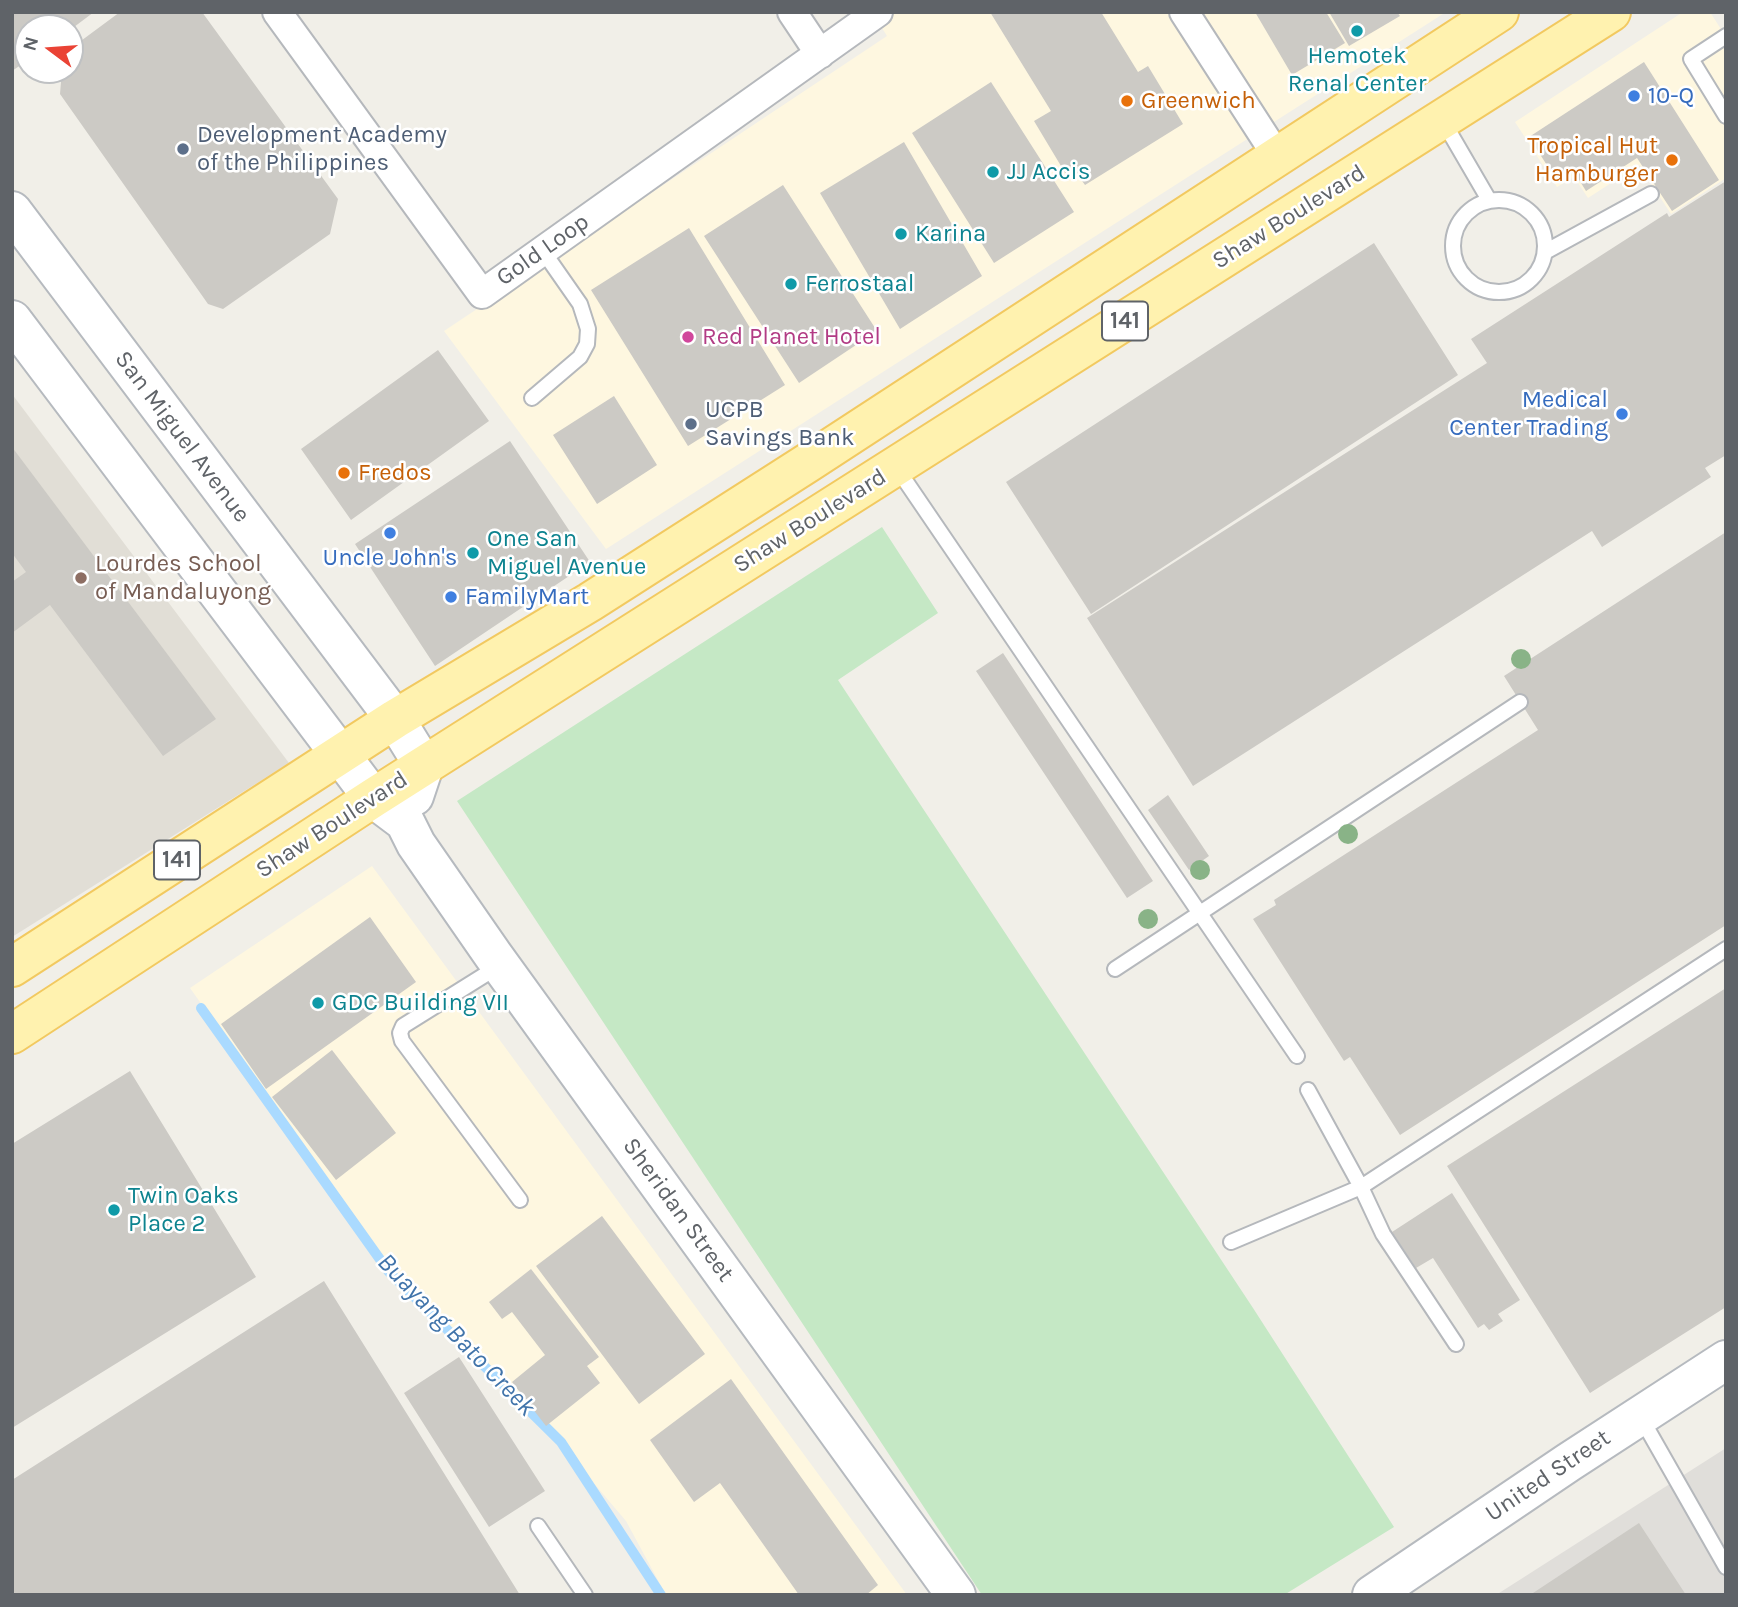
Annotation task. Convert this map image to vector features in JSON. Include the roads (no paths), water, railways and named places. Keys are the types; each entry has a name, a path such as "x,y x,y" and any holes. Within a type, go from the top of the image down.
{"main road":[{"name":"Shaw Boulevard","path":"12,967 395,719 601,595 1499,12"},
{"name":"Shaw Boulevard","path":"12,1034 373,798 1611,12"}],"street":[{"name":"Gold Loop","path":"277,12 482,294 878,12"},
{"path":"792,12 820,54"},
{"path":"1184,12 1277,156"},
{"name":"San Miguel Avenue","path":"12,211 395,719 424,766"},
{"path":"12,320 373,798"},
{"path":"405,822 424,766"},
{"name":"Sheridan Street","path":"373,798 405,822 416,844 500,965 956,1595"},
{"name":"United Street","path":"1372,1595 1726,1360"}],"lane":[{"path":"1726,36 1691,60 1726,116"},
{"path":"1443,120 1489,200"},
{"path":"1545,253 1651,194"},
{"path":"1489,200 1511,200 1531,211 1543,230 1545,253 1536,273 1520,288 1498,293 1477,287 1460,272 1453,251 1456,228 1469,210 1489,200"},
{"path":"531,398 580,357 587,344 588,329 580,304 542,251"},
{"path":"896,466 1297,1056"},
{"path":"1115,969 1520,702"},
{"path":"1231,1242 1361,1186 1726,948"},
{"path":"500,965 404,1026 400,1033 402,1041 520,1200"},
{"path":"1308,1090 1384,1234 1456,1344"},
{"path":"1640,1416 1726,1567"},
{"path":"538,1526 585,1595"}],"waterway":[{"name":"Buayang Bato Creek","path":"201,1008 389,1272 561,1442 661,1595"}],"place":[{"name":"Hemotek Renal Center","path":"1357,31"},
{"name":"10-Q","path":"1634,96"},
{"name":"Greenwich","path":"1127,101"},
{"name":"Development Academy of the Philippines","path":"183,149"},
{"name":"Tropical Hut Hamburger","path":"1672,160"},
{"name":"JJ Accis","path":"993,172"},
{"name":"Karina","path":"901,234"},
{"name":"Ferrostaal","path":"791,284"},
{"name":"Red Planet Hotel","path":"688,337"},
{"name":"Medical Center Trading","path":"1622,414"},
{"name":"UCPB Savings Bank","path":"691,424"},
{"name":"Fredos","path":"344,473"},
{"name":"Uncle John's","path":"390,533"},
{"name":"One San Miguel Avenue","path":"473,553"},
{"name":"Lourdes School of Mandaluyong","path":"81,578"},
{"name":"FamilyMart","path":"451,597"},
{"name":"GDC Building VII","path":"318,1003"},
{"name":"Twin Oaks Place 2","path":"114,1210"}]}
